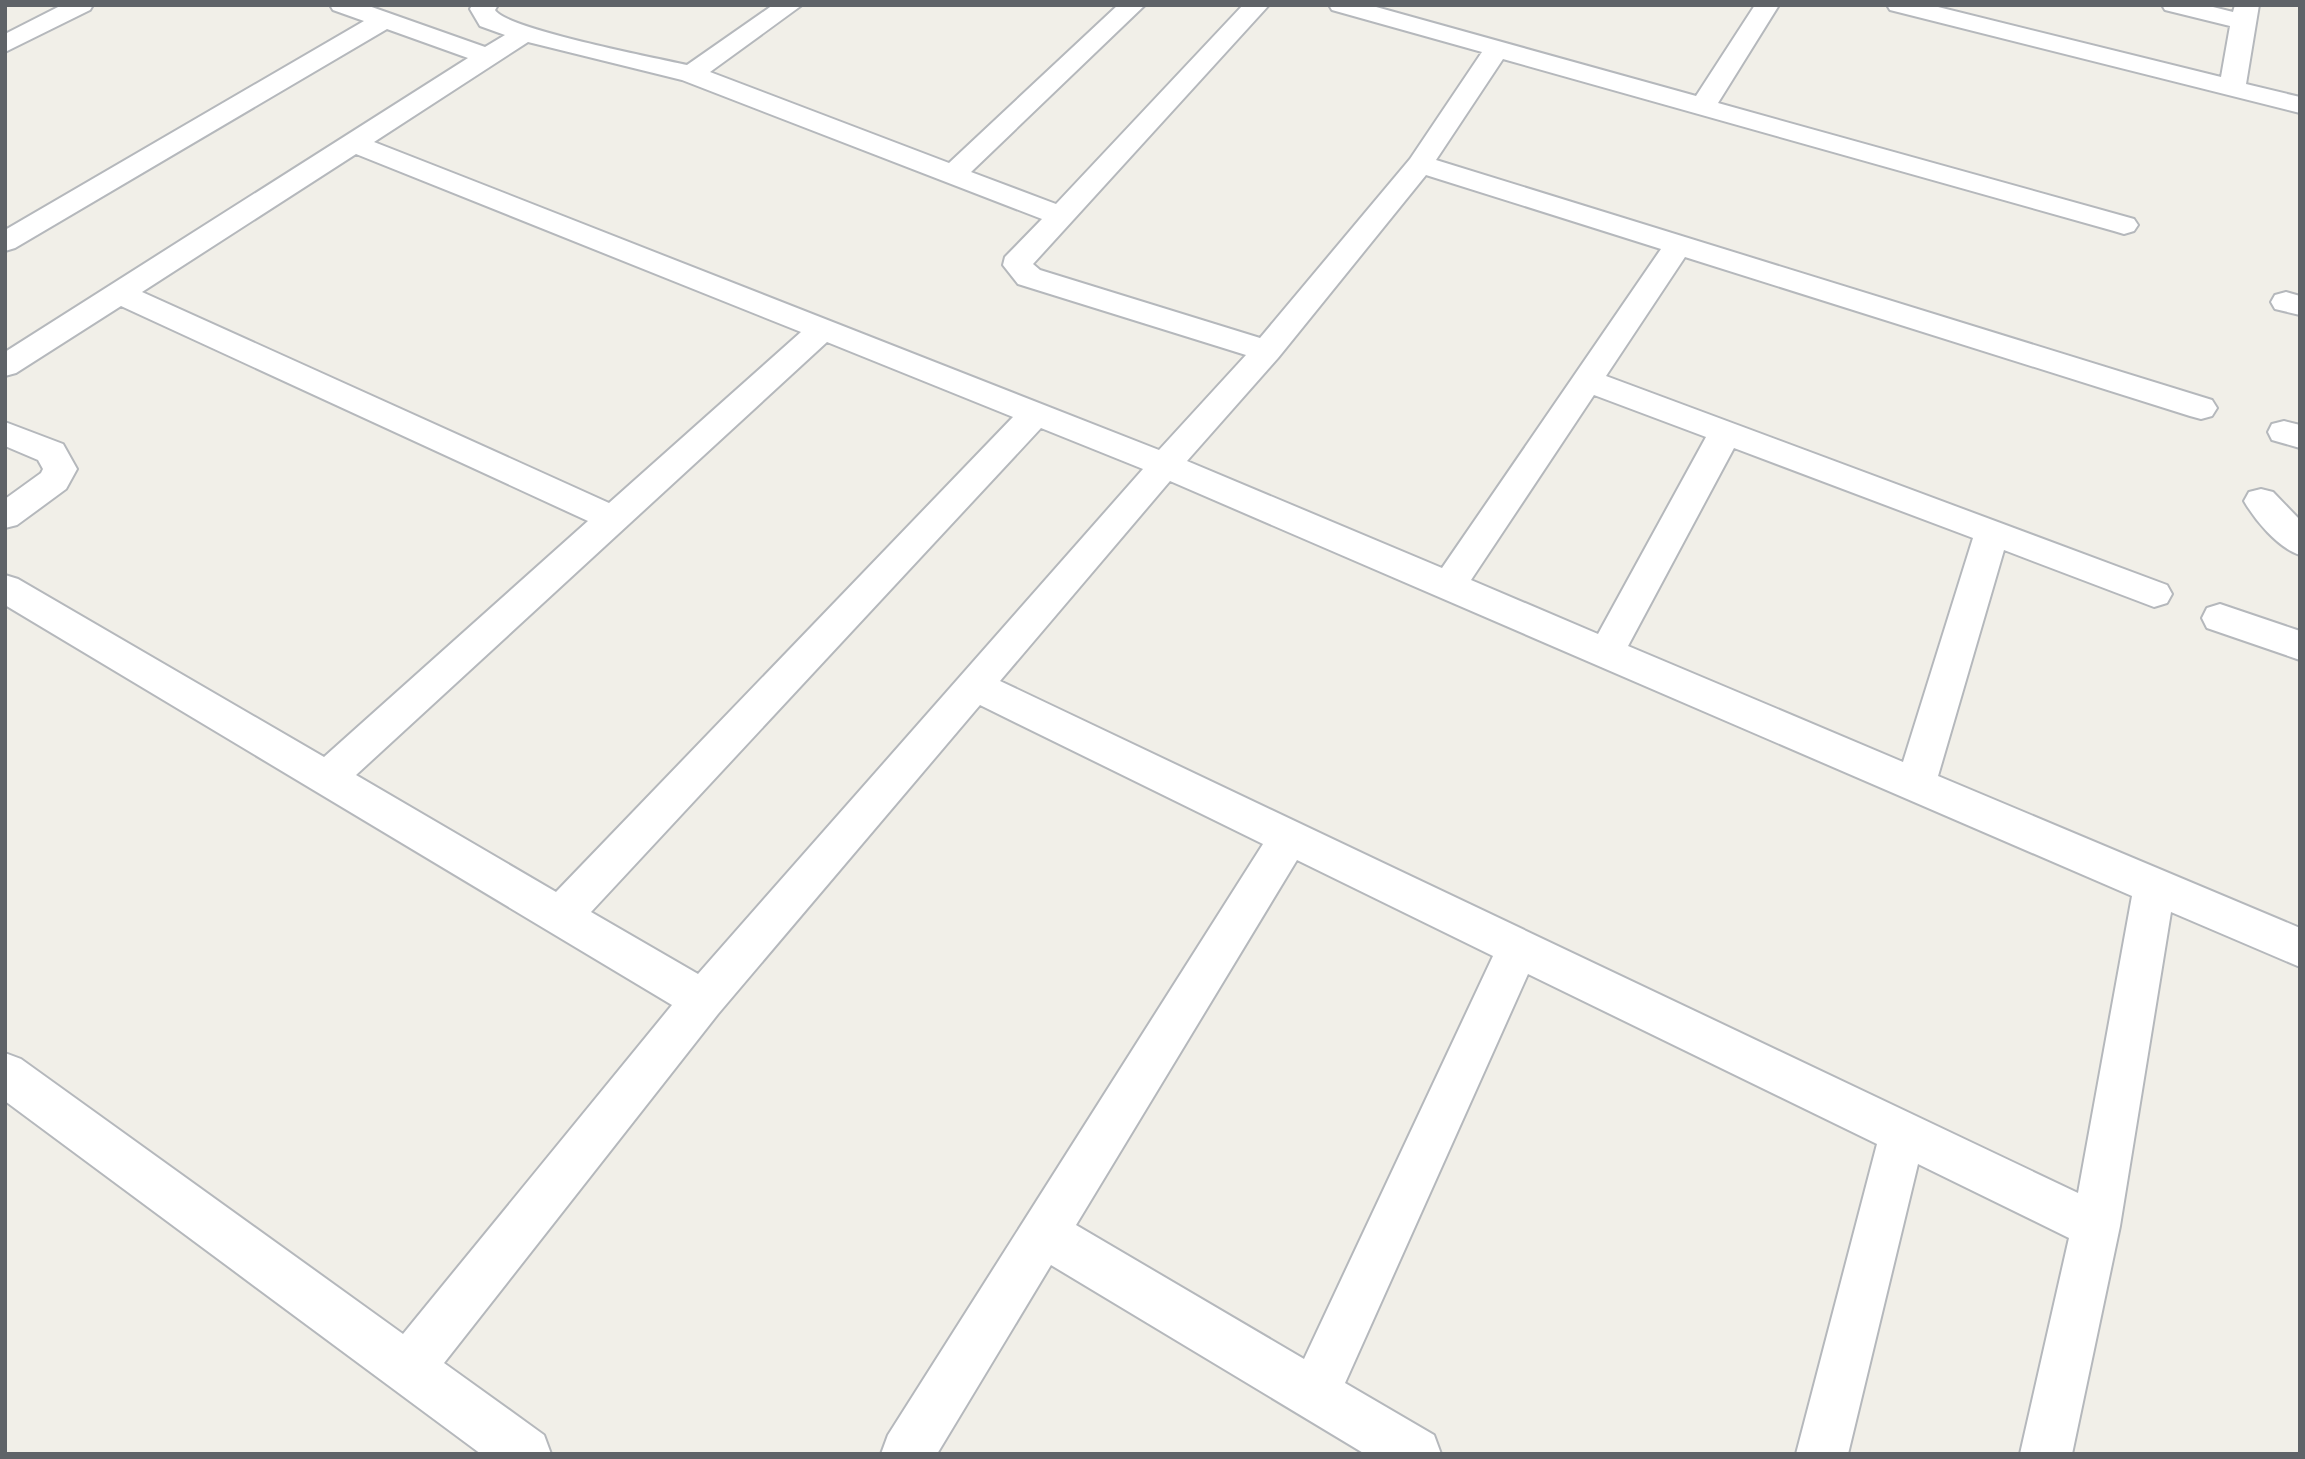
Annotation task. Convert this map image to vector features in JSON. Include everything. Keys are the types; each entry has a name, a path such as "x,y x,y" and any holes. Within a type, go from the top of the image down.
{"street":[{"path":"5,44 81,5"},
{"path":"342,5 488,57"},
{"path":"486,5 482,9 489,21 524,34 691,74 1061,216"},
{"path":"691,74 790,5"},
{"path":"951,175 1133,5"},
{"path":"1257,5 1020,257 1018,265 1029,277 1267,351"},
{"path":"1340,5 2124,225"},
{"path":"1702,107 1767,5"},
{"path":"1899,5 2300,106"},
{"path":"2174,5 2246,14 2232,89"},
{"path":"5,242 383,21"},
{"path":"5,366 524,34"},
{"path":"408,1368 703,1000 1165,465 1267,351 1420,164 1497,49"},
{"path":"353,143 1165,465 2300,948"},
{"path":"1420,164 2201,408"},
{"path":"1449,586 1678,245"},
{"path":"118,293 614,519"},
{"path":"327,778 823,330"},
{"path":"1586,380 2154,594"},
{"path":"561,915 1035,414"},
{"path":"1606,653 1726,431"},
{"path":"5,433 51,452 60,469 54,481 5,516"},
{"path":"2262,502 2300,542"},
{"path":"1916,785 1993,532"},
{"path":"5,588 703,1000"},
{"path":"2220,618 2300,646"},
{"path":"975,686 2096,1226"},
{"path":"907,1454 1289,837"},
{"path":"2046,1454 2096,1226 2155,886"},
{"path":"1314,1394 1519,947"},
{"path":"5,1074 525,1454"},
{"path":"1822,1454 1903,1132"},
{"path":"1043,1233 1415,1454"}]}
